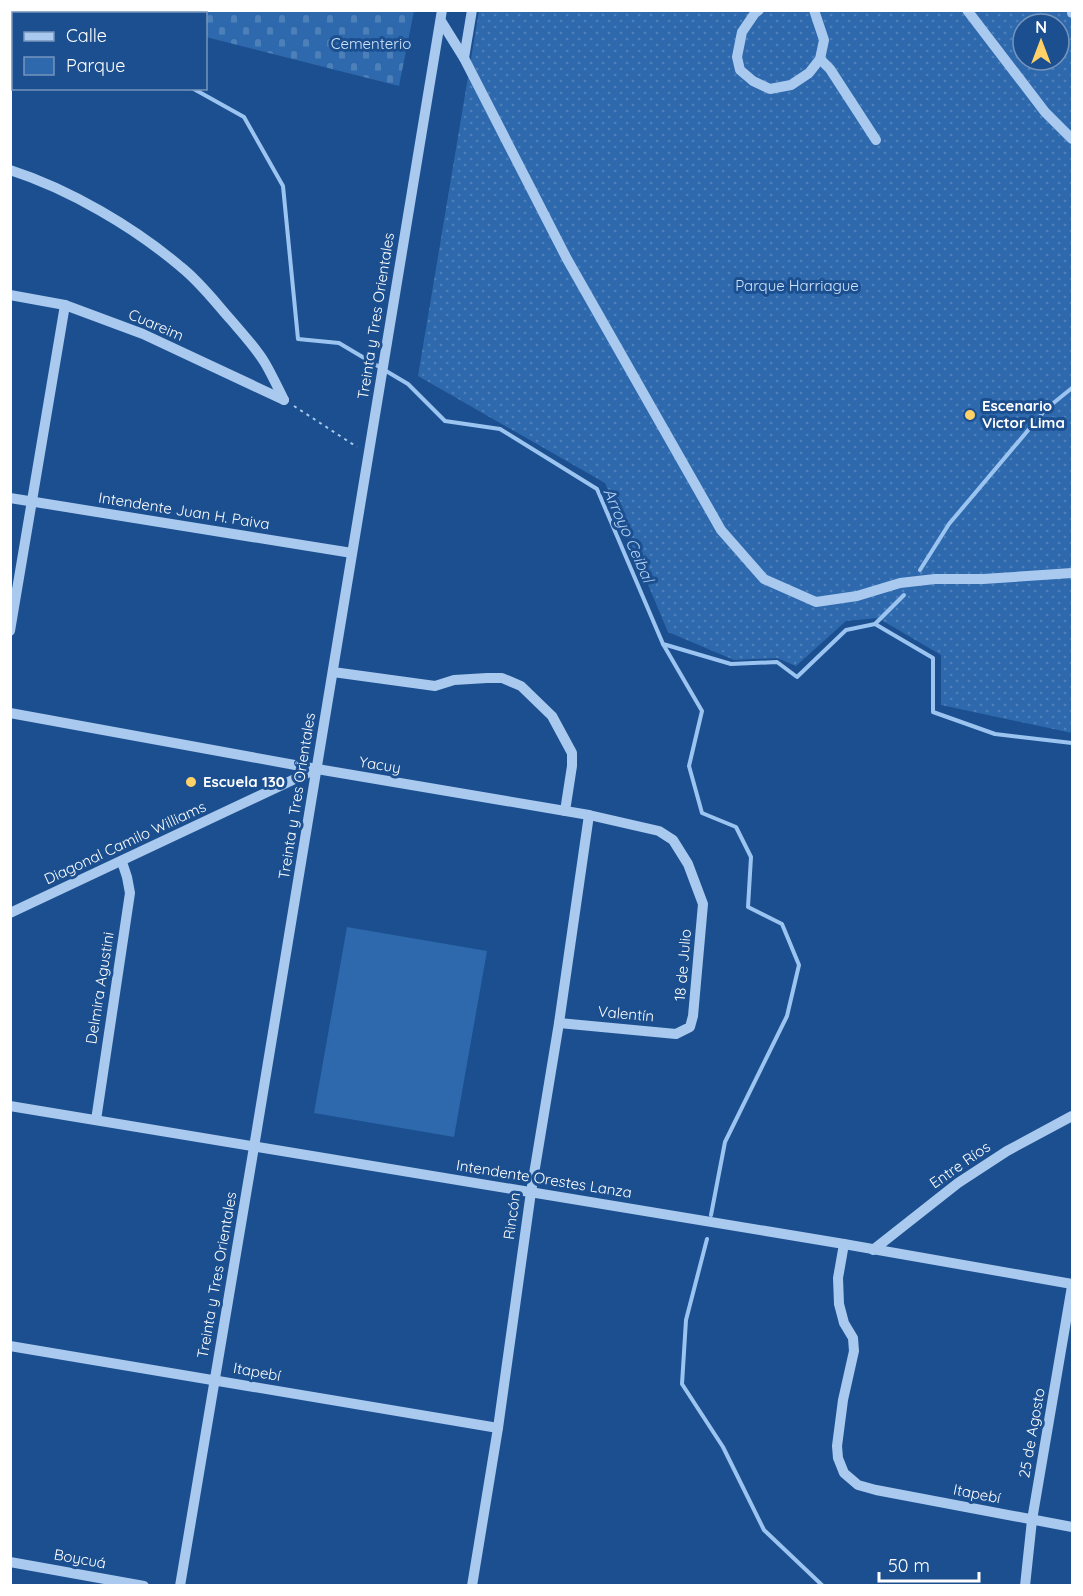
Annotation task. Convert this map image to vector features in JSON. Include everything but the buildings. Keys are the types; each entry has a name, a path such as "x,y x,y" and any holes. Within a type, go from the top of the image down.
{"street":[{"path":"464,58 472,10"},
{"path":"759,10 742,32 737,57 740,70 753,81 770,89 791,85 809,73 820,59 824,40 814,10"},
{"path":"967,10 1045,112 1072,139"},
{"path":"441,16 567,260 715,520 764,579 816,602 857,596 900,584 935,579 983,579 1072,573"},
{"name":"Treinta y Tres Orientales","path":"180,1586 441,16"},
{"path":"820,59 830,69 876,140"},
{"path":"10,170 85,203 142,237 182,268 211,296 247,338 265,363 284,400"},
{"name":"Cuareim","path":"10,295 65,305 143,334 284,400"},
{"path":"10,631 65,305"},
{"name":"Intendente Juan H. Paiva","path":"10,498 352,553"},
{"path":"333,672 435,686 454,680 502,678 521,686 552,716 572,753 565,811"},
{"name":"Yacuy","path":"10,713 316,769 589,814 659,831 673,840 688,864 703,904"},
{"name":"Diagonal Camilo Williams","path":"10,913 316,769"},
{"name":"Rincón","path":"472,1586 498,1428 531,1192 559,1023 589,814"},
{"name":"Delmira Agustini","path":"96,1120 130,893 122,862"},
{"name":"18 de Julio","path":"690,1027 693,1016 703,904"},
{"name":"Valentín","path":"559,1023 676,1034 690,1027"},
{"name":"Intendente Orestes Lanza","path":"10,1106 844,1244 1072,1285"},
{"name":"Entre Ríos","path":"873,1250 958,1183 1007,1151 1072,1116"},
{"name":"Itapebí","path":"844,1244 838,1278 839,1304 844,1323 853,1338 854,1351 837,1446 838,1458 844,1473 858,1485 876,1490 1072,1527"},
{"name":"25 de Agosto","path":"1025,1586 1032,1520 1072,1285"},
{"name":"Itapebí","path":"10,1346 498,1428"},
{"name":"Boycuá","path":"10,1562 144,1586"}],"path":[{"path":"284,400 369,454"}],"green space":[{"name":"Cementerio","path":"108,11 414,11 399,86 207,37 207,12"},
{"name":"Parque Harriague","path":"479,11 1072,11 1072,733 941,705 941,655 878,618 846,621 796,666 777,658 734,660 668,632 605,483 418,376"},
{"path":"347,927 487,951 454,1137 314,1113"}],"waterway":[{"name":"Arroyo Ceibal","path":"196,90 244,117 283,186 298,339 339,343 408,384 445,421 500,429 597,489 663,644 731,664 777,662 797,677 846,630 875,624 933,658 933,712 995,734 1072,743"},
{"path":"920,570 949,524 1046,409 1072,388"},
{"path":"875,624 904,595"},
{"path":"663,644 702,711 689,766 702,813 736,827 751,857 748,907 782,924 799,965 787,1016 725,1142 711,1215"},
{"path":"707,1239 686,1320 682,1384 723,1447 764,1530 823,1586"}],"place":[{"name":"Escenario Victor Lima","path":"970,415"},
{"name":"Escuela 130","path":"191,782"}]}
